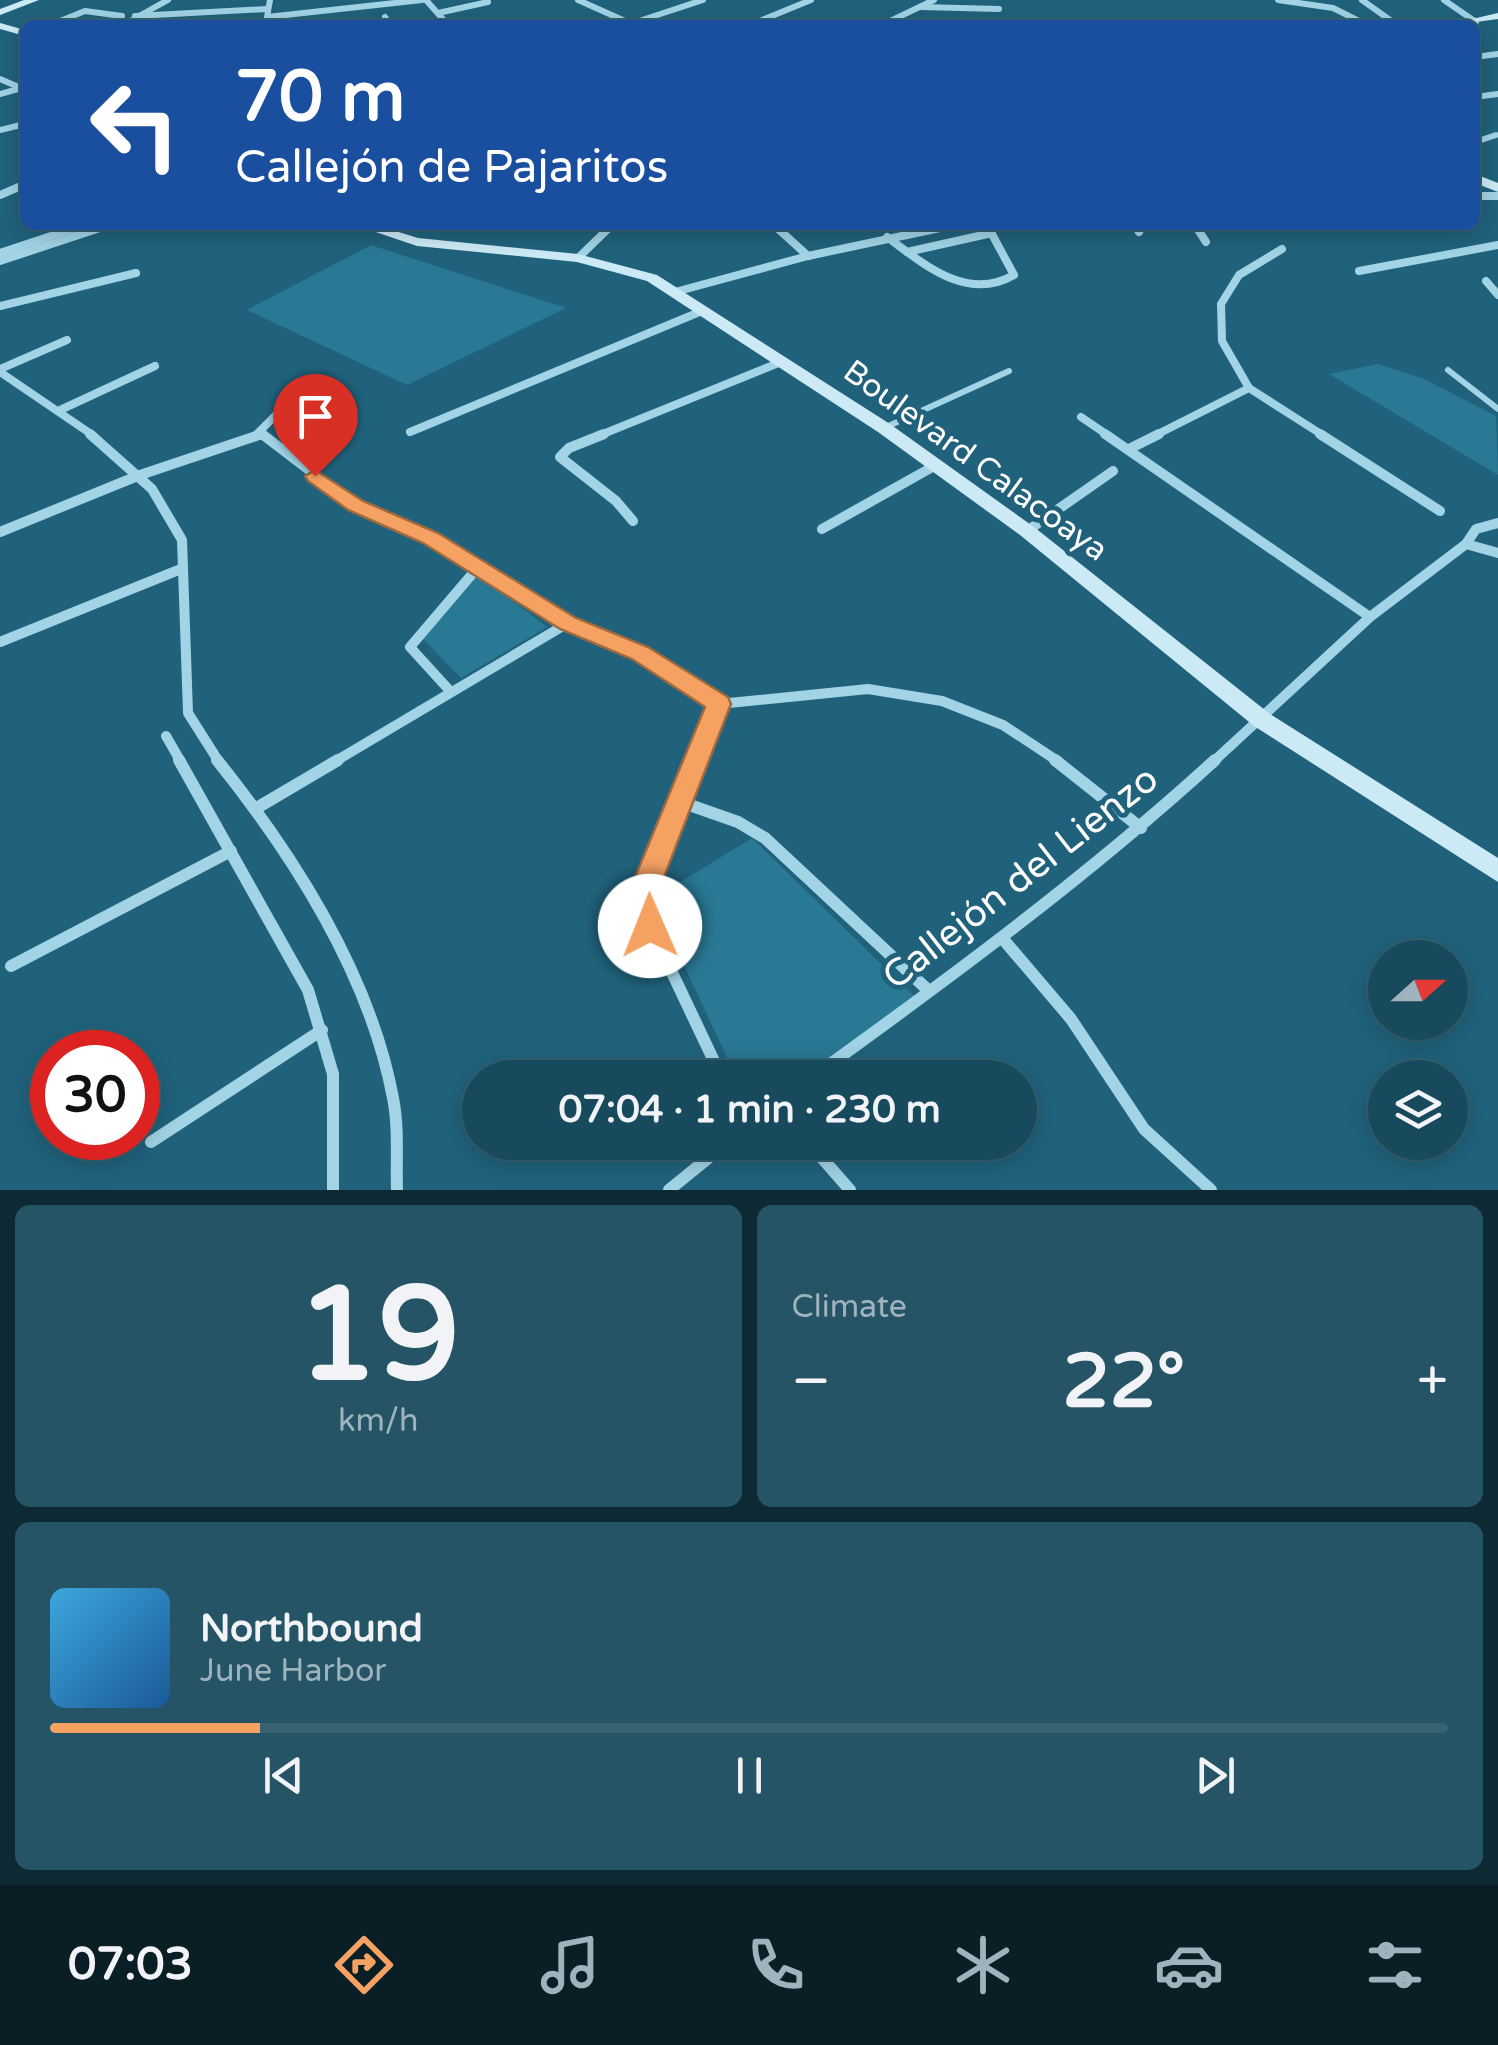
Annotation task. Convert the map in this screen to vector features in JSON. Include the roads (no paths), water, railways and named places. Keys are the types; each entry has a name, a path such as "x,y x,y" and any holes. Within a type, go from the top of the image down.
{"street":[{"path":"0,12 34,0"},
{"path":"130,20 168,0"},
{"path":"270,0 267,17 424,0 443,20"},
{"path":"578,0 622,20"},
{"path":"643,20 703,0"},
{"path":"765,20 811,0"},
{"path":"893,20 934,0"},
{"path":"1278,0 1333,8 1358,20"},
{"path":"1362,0 1390,20"},
{"path":"1444,0 1473,20"},
{"path":"438,14 488,2"},
{"path":"921,7 998,8"},
{"path":"135,16 267,9"},
{"path":"63,20 85,12 122,16"},
{"path":"287,14 288,20"},
{"path":"1480,140 1496,135"},
{"path":"0,253 69,230"},
{"path":"0,261 93,230"},
{"name":"Boulevard Calacoaya","path":"378,230 417,242 578,258 632,270 674,292 884,428 1027,531 1262,720 1498,871"},
{"path":"578,258 607,230"},
{"path":"779,230 808,256"},
{"path":"894,230 899,235"},
{"path":"674,292 808,256 926,230"},
{"path":"907,252 985,230"},
{"path":"887,237 960,284 984,286 1014,274 990,230"},
{"path":"1198,230 1206,242"},
{"path":"1359,271 1498,246"},
{"path":"1282,248 1239,275 1222,304 1222,342 1250,388 1440,511"},
{"path":"0,306 136,273"},
{"path":"1486,281 1498,295"},
{"path":"410,432 702,312"},
{"path":"0,371 67,340"},
{"path":"633,521 612,494 560,457 569,448 781,362"},
{"path":"58,411 155,366"},
{"path":"0,371 140,476 177,524 182,540 188,713 195,729 256,809 347,967 375,1029 394,1099 398,1190"},
{"path":"0,532 140,476 262,434 305,386"},
{"path":"1129,450 1250,388"},
{"path":"1081,417 1370,617"},
{"path":"262,434 341,497 479,566 568,624 640,653 719,704 868,689 942,701 1003,725 1062,764 1141,828"},
{"path":"822,529 936,465"},
{"path":"1027,531 1112,471"},
{"name":"Callejón del Lienzo","path":"835,1060 1003,939 1141,828 1370,617 1466,544 1476,529 1498,523"},
{"path":"1466,544 1498,552"},
{"path":"450,692 410,648 479,566"},
{"path":"0,642 181,569"},
{"path":"256,809 568,624"},
{"path":"713,1060 650,926 645,900 650,877 719,704"},
{"path":"166,736 308,990 332,1074 333,1190"},
{"path":"681,802 738,822 765,838 929,991"},
{"path":"11,966 232,851"},
{"path":"1003,939 1054,996 1144,1129 1211,1190"},
{"path":"160,1136 322,1030"},
{"path":"669,1190 706,1160"},
{"path":"824,1160 850,1190"}],"lane":[{"path":"1448,370 1498,409"},
{"path":"884,428 1009,371"}]}
